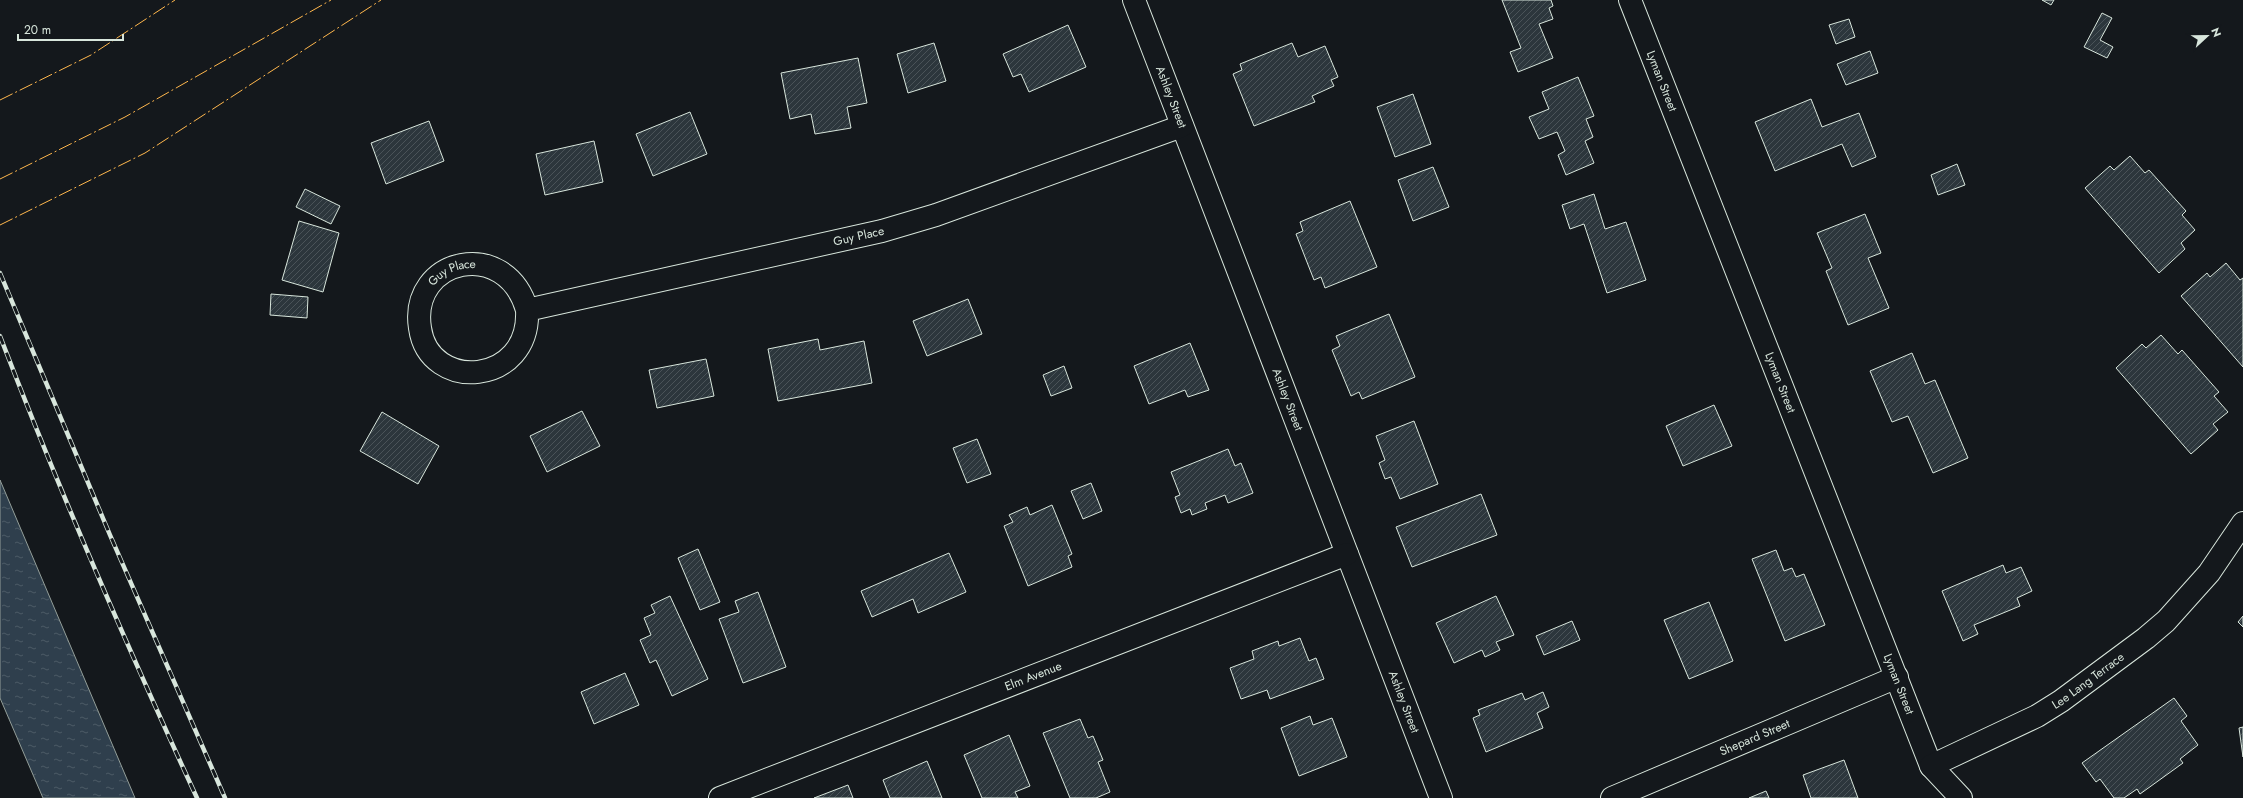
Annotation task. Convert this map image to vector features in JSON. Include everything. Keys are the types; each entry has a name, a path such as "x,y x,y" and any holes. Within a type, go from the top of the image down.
{"street":[{"name":"Ashley Street","path":"1134,0 1441,798"},
{"name":"Lyman Street","path":"1630,0 1931,766"},
{"name":"Guy Place","path":"527,310 882,231 936,215 1182,126"},
{"name":"Guy Place","path":"464,264 486,265 505,274 520,290 527,310 525,334 514,355 504,363 482,372 471,373 447,366 429,351 420,329 420,307 428,287 444,272 464,264"},
{"name":"Lee Lang Terrace","path":"1931,766 2037,716 2060,702 2146,638 2166,621 2209,573 2243,523"},
{"name":"Elm Avenue","path":"720,798 1347,554"},
{"name":"Shepard Street","path":"1612,798 1897,677"},
{"path":"1931,766 1961,798"}],"water":[{"path":"0,480 135,798 43,798 0,698"}],"building":[{"path":"1502,0 1551,0 1553,6 1549,8 1553,19 1539,24 1553,58 1518,72 1510,52 1521,48"},
{"path":"2042,0 2054,0 2051,5"},
{"path":"2102,13 2112,18 2100,40 2113,47 2107,58 2084,47"},
{"path":"1849,19 1855,37 1836,44 1829,25"},
{"path":"1068,25 1086,67 1029,92 1021,74 1013,77 1003,54"},
{"path":"934,43 946,81 908,93 897,54"},
{"path":"1292,43 1298,57 1325,46 1338,77 1331,80 1334,86 1312,96 1315,102 1254,126 1233,74 1242,70 1240,64"},
{"path":"1870,51 1878,73 1846,85 1837,64"},
{"path":"858,58 867,103 847,107 851,128 815,134 811,114 790,119 781,73"},
{"path":"1578,77 1594,116 1586,119 1593,137 1585,141 1594,163 1566,175 1558,155 1565,151 1557,132 1539,139 1529,117 1549,109 1542,92"},
{"path":"1413,94 1431,144 1395,157 1377,107"},
{"path":"1811,99 1822,127 1859,113 1876,157 1852,167 1842,144 1775,171 1755,122"},
{"path":"690,112 707,154 653,176 636,134"},
{"path":"429,121 444,161 386,184 371,143"},
{"path":"594,141 603,182 545,195 536,154"},
{"path":"2130,156 2145,173 2149,170 2186,211 2182,215 2195,230 2181,243 2185,249 2159,273 2085,188 2110,166 2114,170"},
{"path":"1957,164 1965,185 1938,195 1931,175"},
{"path":"1433,167 1449,207 1413,221 1398,180"},
{"path":"305,189 340,206 331,224 296,207"},
{"path":"1594,194 1605,229 1626,222 1646,280 1607,293 1584,224 1570,229 1562,205"},
{"path":"1350,201 1377,267 1325,288 1321,277 1314,280 1296,234 1303,231 1300,222"},
{"path":"1865,214 1881,253 1868,258 1889,308 1848,325 1826,271 1832,268 1817,233"},
{"path":"299,221 339,233 323,292 282,280"},
{"path":"2226,263 2240,280 2243,278 2243,367 2181,296 2207,273 2210,277"},
{"path":"271,294 308,297 307,318 270,315"},
{"path":"968,299 982,334 927,356 913,321"},
{"path":"1389,314 1415,377 1362,399 1359,392 1351,396 1332,350 1340,346 1336,336"},
{"path":"2161,335 2178,354 2182,350 2219,392 2214,396 2228,412 2213,424 2218,430 2191,454 2116,368 2142,344 2146,348"},
{"path":"818,339 820,350 864,341 872,383 778,401 768,349"},
{"path":"1190,343 1209,390 1188,397 1185,390 1149,404 1134,366"},
{"path":"1912,353 1925,384 1935,380 1968,458 1933,473 1908,416 1892,422 1870,371"},
{"path":"706,359 714,396 657,408 649,370"},
{"path":"1064,366 1072,388 1051,396 1043,375"},
{"path":"1714,405 1732,446 1683,466 1666,426"},
{"path":"582,411 600,446 547,472 530,436"},
{"path":"382,412 439,446 418,484 360,451"},
{"path":"1414,421 1438,484 1400,499 1391,477 1385,479 1379,463 1385,460 1376,436"},
{"path":"977,439 991,474 967,483 953,448"},
{"path":"1228,449 1235,466 1241,463 1253,493 1228,503 1225,495 1205,503 1207,509 1192,515 1190,509 1181,513 1175,497 1180,495 1171,472"},
{"path":"1091,483 1102,511 1083,519 1071,491"},
{"path":"1481,494 1497,535 1412,567 1396,527"},
{"path":"1052,505 1072,554 1068,556 1072,567 1028,586 1004,526 1013,522 1009,515 1027,507 1030,515"},
{"path":"698,549 720,602 700,610 678,558"},
{"path":"1776,550 1784,571 1792,568 1796,577 1804,574 1825,625 1785,641 1752,559"},
{"path":"949,553 966,592 918,613 913,599 872,617 861,591"},
{"path":"2003,565 2006,573 2021,567 2032,591 2017,598 2020,606 1974,625 1978,634 1963,641 1942,591"},
{"path":"758,592 786,667 743,683 719,619 739,612 735,601"},
{"path":"670,596 708,679 672,696 656,660 650,663 640,640 651,635 644,618 655,613 651,605"},
{"path":"1496,596 1514,635 1496,642 1500,650 1485,657 1482,650 1454,663 1436,623"},
{"path":"1709,602 1733,661 1689,679 1664,620"},
{"path":"2243,616 2243,627 2238,622"},
{"path":"1572,621 1580,640 1544,655 1536,636"},
{"path":"1300,638 1309,661 1316,658 1324,679 1270,699 1267,690 1241,699 1230,668 1254,659 1252,651 1278,641 1279,646"},
{"path":"625,673 639,705 594,724 581,692"},
{"path":"1543,692 1549,707 1537,713 1543,728 1486,752 1473,718 1480,715 1478,710 1522,693 1525,700"},
{"path":"2174,698 2187,716 2181,721 2198,745 2180,759 2183,763 2140,794 2137,789 2124,798 2114,798 2100,779 2096,782 2082,763"},
{"path":"1310,716 1313,725 1332,718 1347,757 1299,776 1281,728"},
{"path":"1080,719 1088,738 1093,736 1103,760 1098,762 1110,792 1096,798 1070,798 1043,733"},
{"path":"2243,727 2243,757 2239,728"},
{"path":"1009,735 1030,786 1015,792 1018,798 982,798 964,755"},
{"path":"1844,760 1858,798 1811,798 1803,775"},
{"path":"927,761 942,798 890,798 883,780"},
{"path":"848,785 853,798 814,798"},
{"path":"1766,791 1769,798 1749,798"}],"railway":[{"path":"0,273 110,535 225,798"},
{"path":"0,336 46,453 95,569 197,798"}],"power":[{"path":"0,100 91,55 175,0"},
{"path":"0,179 125,117 331,0"},
{"path":"0,225 145,153 381,0"}]}
